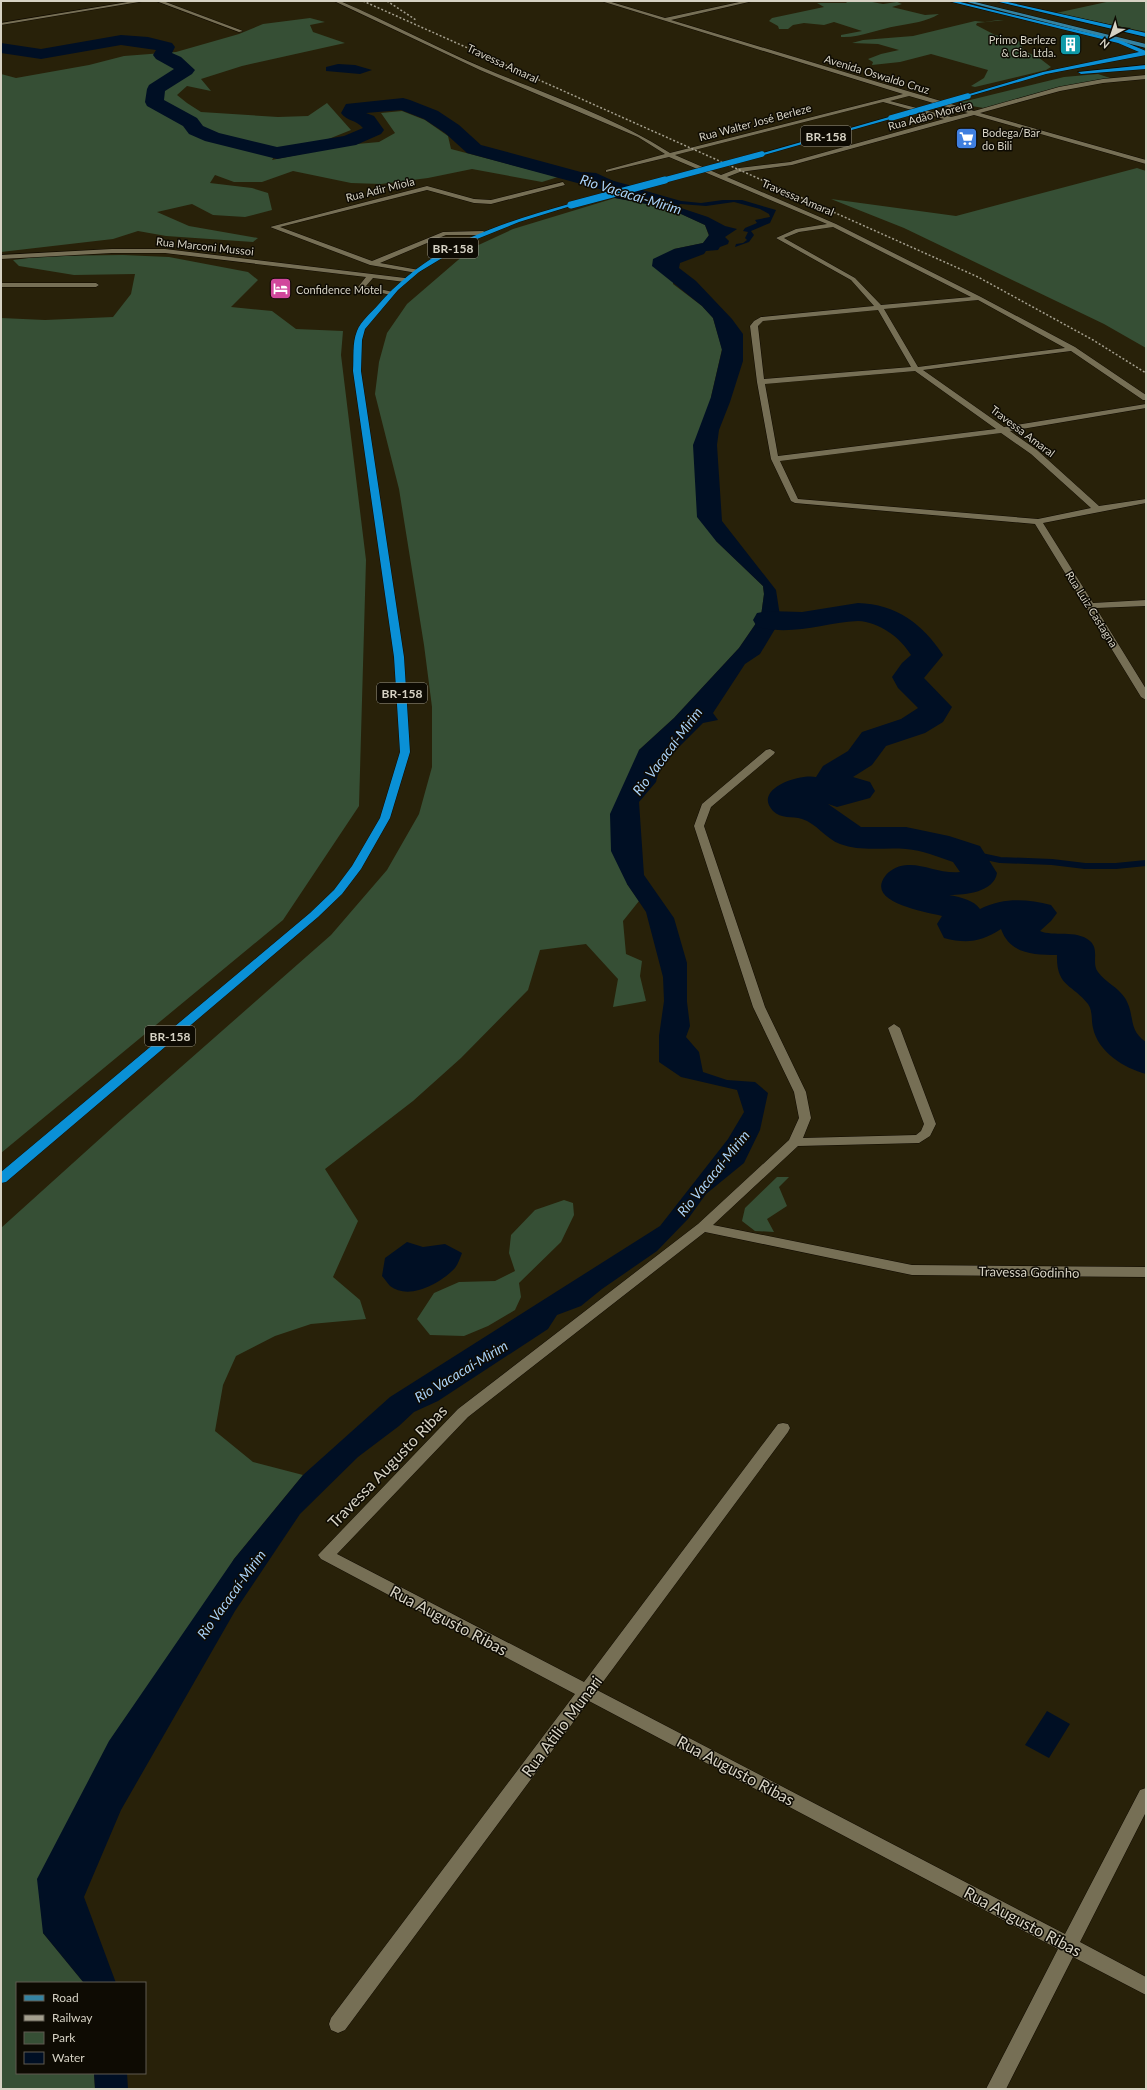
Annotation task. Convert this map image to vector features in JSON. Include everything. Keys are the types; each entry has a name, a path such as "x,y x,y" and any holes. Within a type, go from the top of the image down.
{"highway":[{"path":"950,1 1146,48"},
{"path":"997,1 1146,34"},
{"name":"BR-158","path":"1,1179 314,916 338,892 357,867 385,818 405,752 400,673 357,371 360,332 390,293 417,271 462,242 483,233 571,205 762,154 1045,73 1146,48"},
{"name":"BR-158","path":"1016,82 1090,71 1146,67"}],"main road":[{"path":"965,1 1146,48"},
{"path":"984,1 1146,48"}],"street":[{"path":"1,24 143,1"},
{"path":"158,1 241,31"},
{"name":"Travessa Amaral","path":"336,1 400,28 482,69 640,136 670,155 834,225"},
{"name":"Avenida Oswaldo Cruz","path":"603,1 908,94 1146,162"},
{"path":"664,20 751,1"},
{"path":"1137,67 1146,74"},
{"name":"Rua Adão Moreira","path":"721,177 739,170 790,164 1059,90 1103,81 1146,77"},
{"name":"Rua Walter José Berleze","path":"608,171 908,94"},
{"path":"884,100 951,120"},
{"name":"Rua Adir Miola","path":"373,264 273,227 427,188 474,201 491,202 563,184"},
{"path":"794,208 797,215"},
{"path":"834,225 979,298 1072,349 1146,398"},
{"name":"Travessa Amaral","path":"834,225 802,226 778,238 853,279 880,308 916,369 1034,452 1098,509"},
{"path":"360,275 373,264 445,233 483,233"},
{"name":"Rua Marconi Mussoi","path":"1,256 112,251 165,251 406,280"},
{"path":"373,264 417,271"},
{"path":"371,276 361,287 390,293"},
{"path":"1,285 96,285"},
{"path":"979,298 761,319 756,322 754,326 761,382 775,459 796,501 1038,522 1098,509 1146,501"},
{"path":"761,382 916,369 1072,349"},
{"path":"775,459 1003,430 1146,406"},
{"name":"Rua Luiz Castagna","path":"1038,522 1146,696"},
{"path":"1090,606 1146,603"},
{"path":"1134,678 1146,677"},
{"path":"770,752 706,806 699,826 759,1007 800,1092 805,1118 795,1142 919,1139 926,1134 930,1124 894,1028"},
{"name":"Travessa Augusto Ribas","path":"326,1555 463,1413 703,1227 795,1142"},
{"name":"Travessa Godinho","path":"703,1227 912,1270 1097,1273 1146,1272"},
{"name":"Rua Atilio Munari","path":"338,2024 783,1428"},
{"name":"Rua Augusto Ribas","path":"326,1555 1146,1986"},
{"path":"996,2089 1146,1794"}],"green space":[{"path":"848,1 867,1 883,4 897,2 902,4 892,7 925,15 939,14 919,22 848,37 841,37 841,35 862,31 834,22 824,25 804,23 793,25 788,29 779,29 778,26 769,21 772,18 824,7 817,3 846,3"},
{"path":"1111,1 1146,1 1146,32 1056,13"},
{"path":"310,18 325,22 310,25 313,32 345,43 242,66 201,79 211,91 187,86 177,95 201,112 278,117 308,116 327,103 351,130 321,142 279,148 272,160 346,145 379,142 395,133 381,113 402,111 425,120 448,136 451,149 558,177 542,182 472,169 428,178 381,184 351,183 293,171 262,182 234,182 215,175 210,183 252,188 268,193 272,210 245,217 213,215 192,204 157,212 189,226 258,238 253,242 166,236 138,231 113,239 1,252 1,74 16,78 89,65 124,56 176,52 239,34 263,24"},
{"path":"1004,20 977,23 976,25 995,35 1015,39 1020,42 1024,51 1038,57 1051,67 1046,70 975,87 971,86 984,78 988,70 931,54 900,62 872,65 873,62 868,59 899,50 878,44 852,43 863,40 913,36 975,21 985,22"},
{"path":"1098,74 1110,78 984,108 965,105 962,102 1064,77"},
{"path":"1137,168 1146,171 1146,348 1104,324 904,228 831,199 956,216"},
{"path":"615,198 668,208 705,225 709,236 703,243 674,249 673,284 702,306 713,318 722,349 711,397 716,541 763,586 764,594 761,616 739,648 674,718 639,750 627,884 639,901 623,921 626,954 642,961 640,976 646,1001 613,1007 618,979 586,944 540,950 528,990 461,1058 413,1101 325,1169 358,1221 333,1277 360,1300 366,1319 311,1324 275,1336 236,1356 223,1385 215,1431 253,1462 303,1475 234,1559 43,1933 83,1982 16,1982 16,2074 94,2074 95,2089 1,2089 1,1228 114,1126 331,935 387,870 419,814 432,767 432,707 424,645 399,489 375,394 379,362 387,333 407,304 472,248 513,229"},
{"path":"123,255 169,257 248,272 258,280 231,307 272,311 296,329 343,331 341,355 366,560 359,806 283,920 1,1153 1,318 45,320 113,317 131,294 135,274 74,275 19,266 13,260 44,256"},
{"path":"777,1177 789,1177 779,1187 787,1206 767,1219 774,1232 755,1231 742,1221 745,1208"},
{"path":"564,1200 573,1203 574,1215 561,1242 519,1283 521,1297 515,1310 488,1326 464,1336 430,1335 417,1319 434,1293 459,1282 495,1281 515,1271 509,1253 511,1235 535,1210"}],"water":[{"path":"338,64 355,65 372,70 360,74 326,71 326,67"},
{"name":"Rio Vacacaí-Mirim","path":"584,172 596,173 618,183 681,201 701,203 723,200 742,200 776,210 770,223 751,231 754,235 749,242 735,247 736,244 743,243 747,240 745,238 748,232 743,231 745,228 757,223 755,220 770,217 769,214 760,209 734,202 706,206 680,204 678,207 708,217 725,226 737,229 725,237 729,241 728,244 720,247 718,250 706,251 704,254 680,263 679,268 696,281 732,319 743,334 743,361 719,430 717,445 722,521 776,590 780,616 790,619 778,624 760,654 745,664 713,713 718,720 703,723 679,747 659,770 656,782 639,802 644,875 674,918 687,963 687,1002 690,1026 686,1037 699,1052 703,1072 727,1080 755,1082 768,1093 760,1130 744,1163 706,1194 688,1219 657,1251 602,1289 581,1306 557,1315 548,1329 438,1401 414,1412 399,1426 358,1457 300,1514 235,1611 121,1810 84,1897 116,1982 83,1982 43,1933 37,1879 109,1741 234,1559 303,1475 390,1397 660,1226 728,1139 744,1112 737,1090 681,1077 659,1062 659,1036 664,1001 663,977 646,912 627,884 611,851 610,814 639,750 674,718 739,648 761,616 764,594 763,586 716,541 697,517 693,445 711,397 722,350 713,318 702,306 652,266 653,259 674,249 703,243 709,235 705,225 668,208 615,198 599,188 567,178"},
{"path":"407,1242 423,1247 445,1244 462,1253 455,1268 442,1279 424,1288 406,1292 390,1286 382,1276 385,1258"},
{"path":"1047,1711 1070,1724 1049,1758 1025,1745"},
{"path":"94,2074 127,2074 128,2089 95,2089"}],"waterway":[{"name":"Rio Vacacaí-Mirim","path":"1,48 41,54 121,40 148,42 166,47 162,55 175,61 186,70 156,89 154,102 190,122 196,130 212,137 277,153 349,141 374,130 367,120 350,113 353,108 403,104 431,115 452,129 474,149 575,175 629,191"},
{"path":"768,620 802,621 842,613 866,612 893,621 909,633 927,655 908,677 909,681 935,707 931,715 913,726 874,739 860,758 835,773 833,777 841,784 858,789 858,791 837,796 810,786 800,788 786,796 786,804 794,808 810,808 851,836 872,839 906,838 936,844 967,854 979,873 978,878 969,882 951,884 908,876 900,882 900,888 906,894 914,898 947,905 964,913 956,924 958,930 963,931 969,931 979,927 998,915 1007,912 1023,911 1038,913 1019,927 1022,936 1028,941 1035,943 1069,945 1076,949 1076,964 1080,977 1105,998 1111,1010 1113,1029 1120,1043 1146,1061"},
{"path":"958,851 1000,860 1052,862 1085,866 1116,866 1146,863"}],"railway":[{"path":"363,1 978,277 1093,340 1146,373"},
{"path":"387,1 416,20"}],"place":[{"name":"Primo Berleze & Cia. Ltda.","path":"1071,45"},
{"name":"Bodega/Bar do Bili","path":"967,138"},
{"name":"Confidence Motel","path":"280,289"}]}
